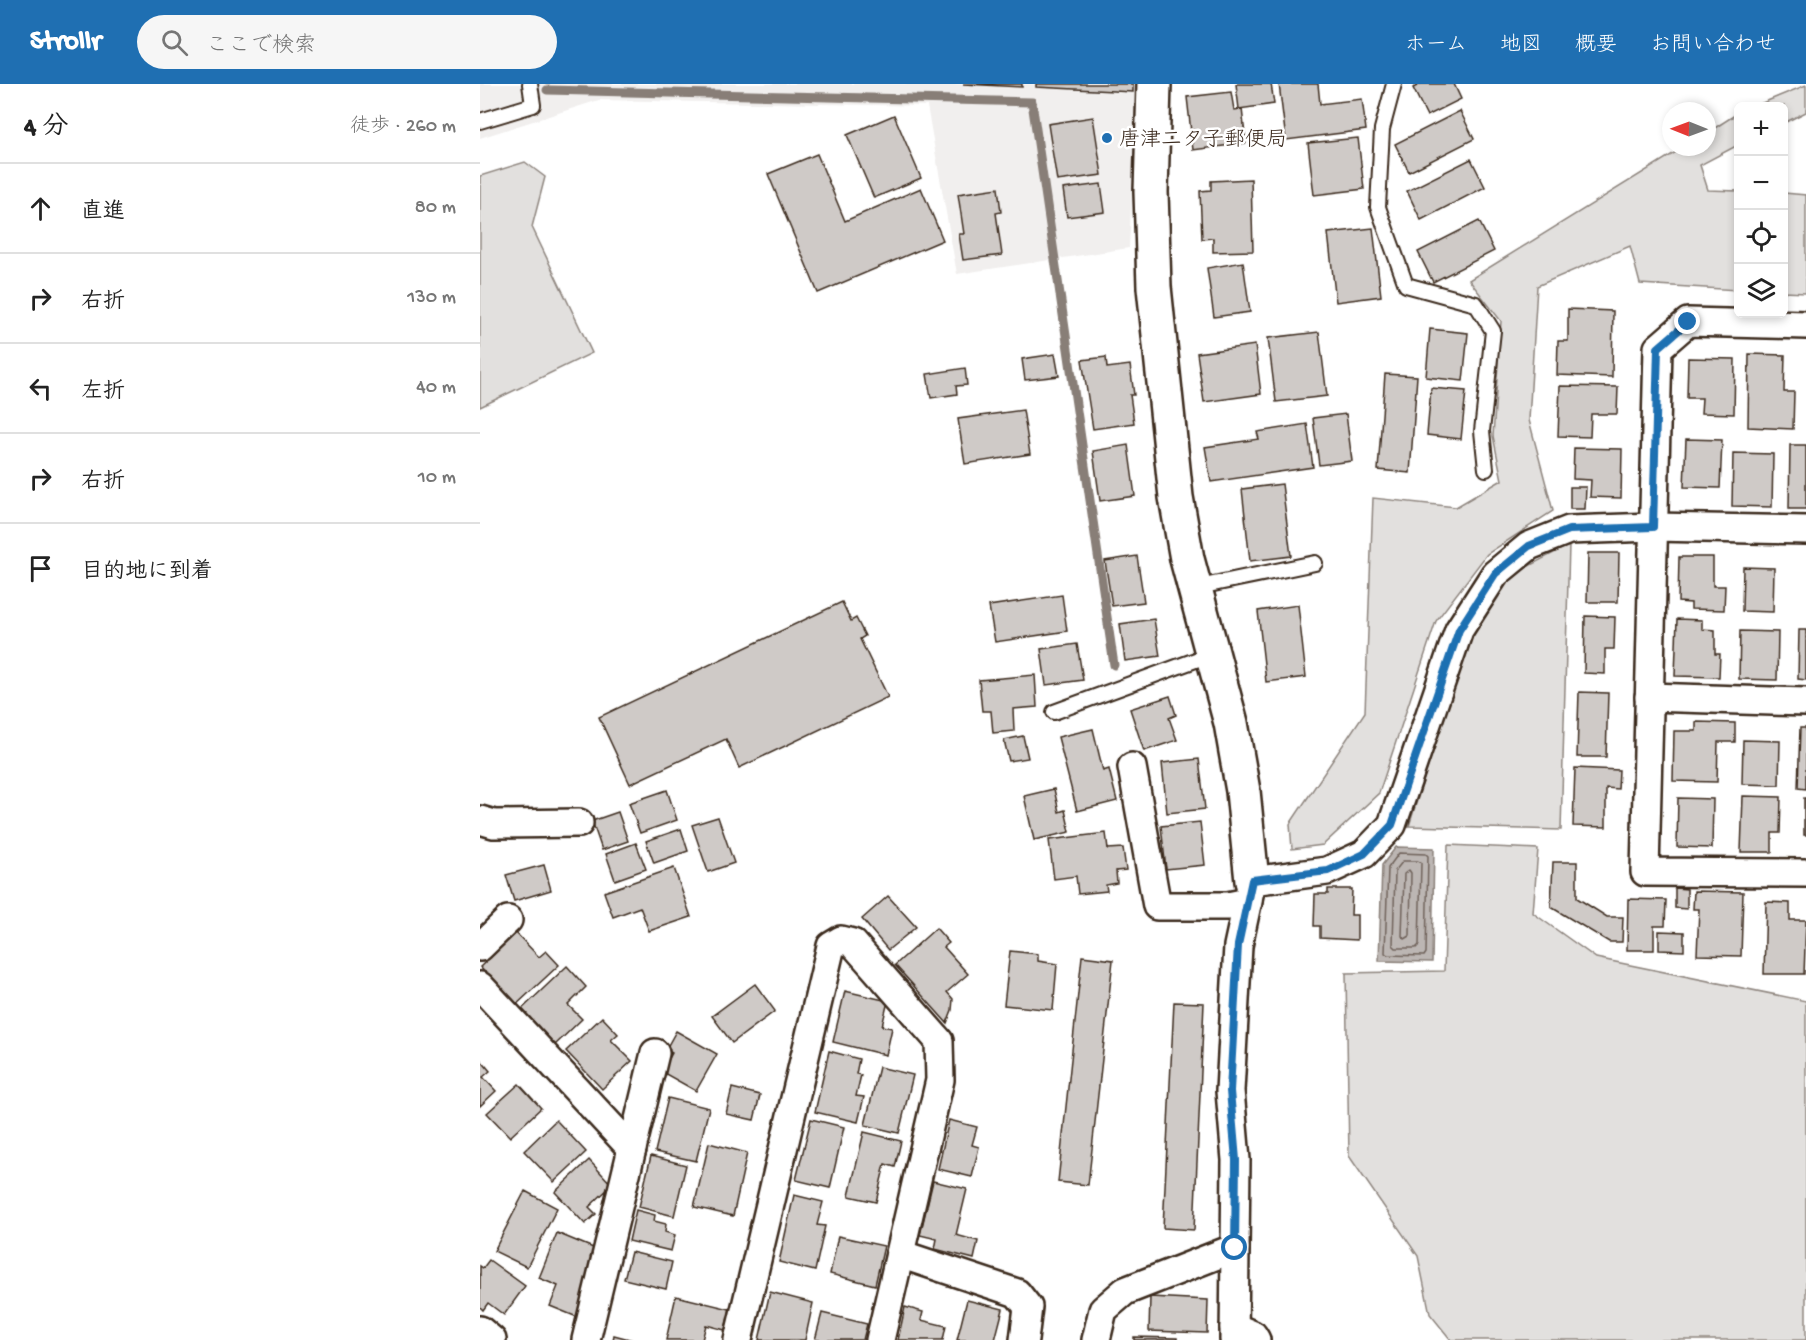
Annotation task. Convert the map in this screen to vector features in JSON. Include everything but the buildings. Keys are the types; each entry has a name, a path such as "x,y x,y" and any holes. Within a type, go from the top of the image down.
{"street":[{"path":"1154,84 1151,192 1154,287 1176,497 1194,588 1231,723 1241,780 1250,891 1238,945 1230,1091 1236,1160 1235,1248 1241,1336"},
{"path":"1806,325 1688,322 1658,348 1645,872 1806,873"},
{"path":"1132,766 1157,906 1228,906 1250,891 1328,871 1364,854 1392,825 1459,630 1495,574 1529,546 1569,530 1653,527 1806,530"},
{"path":"1649,697 1806,702"},
{"path":"480,820 494,824 579,824"},
{"path":"480,947 508,920"},
{"path":"738,1340 831,946 841,940 853,943 939,1041 940,1080 880,1340"},
{"path":"480,986 632,1149"},
{"path":"586,1340 655,1053"},
{"path":"1096,1340 1103,1310 1125,1291 1235,1248"},
{"path":"900,1254 1017,1293 1028,1307 1024,1340"},
{"path":"480,1330 492,1340"}],"lane":[{"path":"480,121 533,105 530,84"},
{"path":"1394,84 1382,129 1378,207 1406,285 1476,304 1492,331 1482,431 1486,469"},
{"path":"1194,588 1315,563"},
{"path":"1054,712 1212,654"}],"shaded area":[{"path":"480,84 1137,84 1129,248 957,274 927,106 599,100 480,138"},
{"path":"1806,85 1806,112 1788,121 1788,102 1765,102"},
{"path":"1734,116 1734,147 1700,165 1708,190 1734,191 1734,290 1640,284 1630,246 1537,286 1529,420 1553,511 1487,554 1436,621 1379,793 1323,845 1292,849 1290,824 1365,712 1373,498 1456,507 1502,480 1493,436 1501,321 1469,280 1669,156 1716,156 1716,127"},
{"path":"525,162 545,177 532,227 592,353 480,407 480,176"},
{"path":"1788,193 1806,195 1806,293 1788,292"},
{"path":"1569,545 1561,830 1409,826 1469,636 1506,578"},
{"path":"1448,845 1538,849 1533,913 1596,958 1806,1001 1806,1340 1451,1340 1430,1314 1418,1256 1349,1156 1346,973 1444,971"}],"water":[{"path":"1396,847 1434,848 1432,962 1379,961 1382,865"}],"waterway":[{"path":"547,90 1032,102 1114,665"}],"place":[{"name":"唐津二タ子郵便局","path":"1107,138"}],"route":[{"path":"1235,1248 1236,1160 1230,1091 1238,945 1252,880 1328,871 1364,854 1392,825 1459,630 1495,574 1529,546 1569,530 1653,527 1658,348 1688,322"}]}
